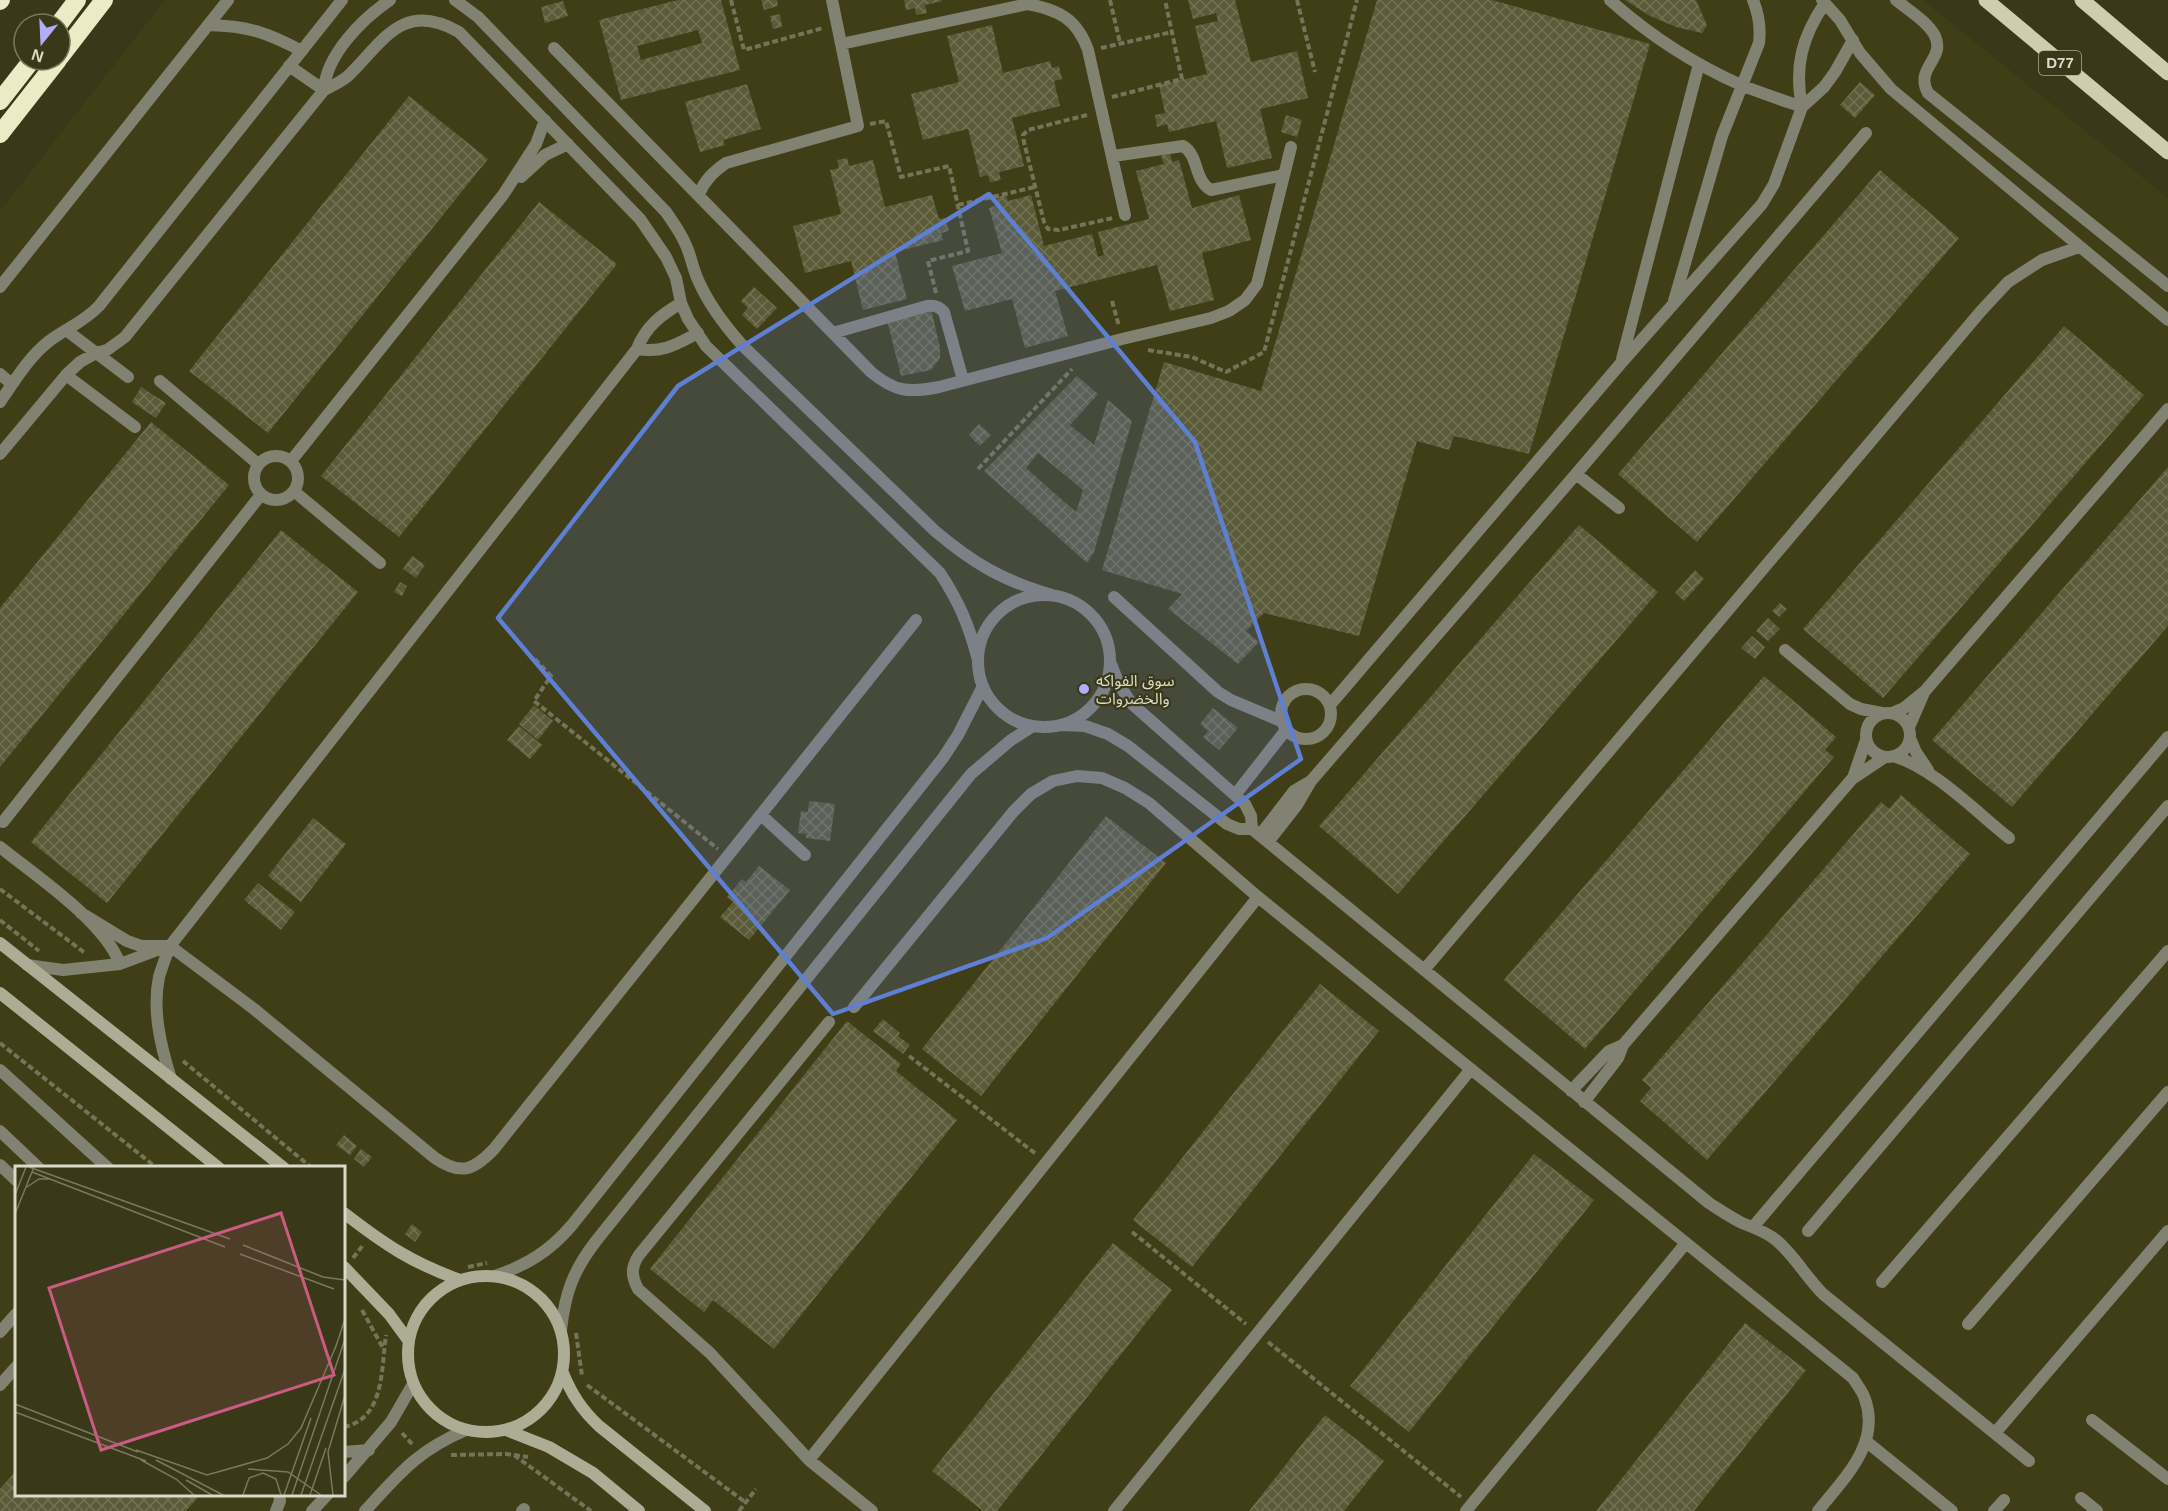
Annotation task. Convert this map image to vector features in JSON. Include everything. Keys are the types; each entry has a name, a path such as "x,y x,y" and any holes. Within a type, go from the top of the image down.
{"highway":[{"path":"72,41 104,0"},
{"path":"0,101 23,72"},
{"path":"0,134 48,72"}],"main road":[{"name":"D77","path":"1986,0 2168,152"},
{"path":"2082,0 2168,73"}],"street":[{"path":"0,287 228,0"},
{"path":"0,402 46,344 78,324 99,306 342,0"},
{"path":"324,90 327,70 337,53 360,25 390,0"},
{"path":"455,0 461,2 478,18 666,212 684,241 709,303 724,326 743,346 960,553 989,571 1019,585 1075,602 1094,618 1107,638 1111,663 1119,684 1131,703 1245,804 1260,836"},
{"path":"699,195 709,176 726,163 858,126 832,0"},
{"path":"1610,0 1640,25 1699,64 1742,85 1802,107"},
{"path":"1672,306 1722,136 1759,43 1760,21 1753,0"},
{"path":"1896,0 1936,37 1938,46 1936,55 1924,77 1924,86 1928,93 2168,286"},
{"path":"1802,107 1798,89 1803,43 1823,1 1853,40 1867,63 1891,88 2168,320"},
{"path":"841,44 1028,4 1049,8 1069,19 1083,36 1088,50 1125,215"},
{"path":"0,454 66,375 80,362 107,350 125,336 324,90 349,75 386,32 399,23 415,18 431,18 446,23 459,32 640,219 654,238 676,278 681,303 688,319 723,364 940,573 957,599 970,628 983,686 995,705 1012,719 1033,726 1085,726 1108,734 1128,746 1227,824 1260,836 1709,1203 1774,1239 1823,1294 2029,1461"},
{"path":"208,25 236,26 257,30 302,51"},
{"path":"1330,705 1622,362 1762,204 1774,184 1802,107 1824,87 1853,40"},
{"path":"554,48 833,333 885,384 902,391 921,391 1211,318 1229,311 1245,300 1257,284 1291,147"},
{"path":"1622,362 1699,64"},
{"path":"290,66 324,90"},
{"path":"503,195 536,144 545,120"},
{"path":"1260,836 1302,798 1311,782 1866,133"},
{"path":"291,461 503,195 545,154 568,144"},
{"path":"1113,156 1183,146 1189,150 1204,186 1211,190 1284,175"},
{"path":"1424,970 1981,311 2008,282 2042,260 2079,247"},
{"path":"171,1079 159,1042 157,1010 159,978 170,946 637,349 648,327 657,318 681,303"},
{"path":"833,333 933,305 944,312 963,380"},
{"path":"66,330 128,377"},
{"path":"637,349 652,351 666,349 698,333"},
{"path":"0,374 14,382"},
{"path":"66,375 135,427"},
{"path":"160,381 258,464"},
{"path":"1852,779 1868,725 1874,717 1904,708 1924,692 2168,409"},
{"path":"280,456 291,461 297,470 299,481 295,492 285,500 272,501 260,496 254,486 254,474 258,464 268,457 280,456"},
{"path":"1576,474 1619,508"},
{"path":"295,492 380,563"},
{"path":"3,822 260,496"},
{"path":"978,660 984,633 1000,611 1024,598 1052,595"},
{"path":"1114,597 1218,692 1283,725 1294,737 1304,740 1322,733 1329,725 1330,705 1324,696 1315,690 1304,688 1284,699 1280,710 1283,725 1235,795"},
{"path":"0,847 81,913 127,941 141,946 170,946 254,1009 435,1158 449,1168 466,1170 482,1162 494,1149 916,620"},
{"path":"1785,650 1850,704 1861,709 1899,715 1910,733 1916,752 1932,776"},
{"path":"1060,725 1080,716 1096,702 1107,684 1111,663"},
{"path":"495,1276 518,1269 539,1257 557,1243 572,1225 943,758 983,686"},
{"path":"1584,1102 1618,1059 1623,1045 1852,779 1889,756 1901,753 1924,692"},
{"path":"1850,704 1870,748 1877,754 1907,760 1932,776 2009,838"},
{"path":"561,1330 570,1282 581,1261 596,1241 970,774 1011,740 1033,726"},
{"path":"1753,1227 2168,737"},
{"path":"854,1007 1013,812 1032,794 1053,781 1077,776 1102,778 1125,788 1149,803 1258,897 1853,1378 1865,1398 1870,1420 1867,1442 1857,1462 1818,1511"},
{"path":"1808,1231 2168,807"},
{"path":"761,815 805,855"},
{"path":"809,1460 1258,897"},
{"path":"81,913 112,948 120,964"},
{"path":"0,943 283,1166"},
{"path":"27,964 63,970 120,964 170,946"},
{"path":"1882,1282 2168,951"},
{"path":"0,993 218,1166"},
{"path":"829,1022 639,1255 632,1272 633,1281 638,1289 710,1353 809,1460 872,1511"},
{"path":"1571,1091 1609,1051 1623,1045"},
{"path":"1114,1511 1471,1069"},
{"path":"0,1070 107,1166"},
{"path":"1968,1324 2168,1092"},
{"path":"0,1131 38,1166"},
{"path":"0,1165 15,1179"},
{"path":"345,1214 399,1254 428,1269 477,1276 495,1276 513,1281 529,1289 543,1300 554,1314 561,1330 565,1352 563,1373 555,1393 542,1410 525,1422 506,1430 486,1433 466,1430 449,1424 422,1400 413,1384 408,1362 408,1340 415,1320 426,1303 462,1274"},
{"path":"1995,1433 2168,1231"},
{"path":"1468,1508 1686,1243"},
{"path":"345,1269 389,1314 408,1340"},
{"path":"0,1332 15,1315"},
{"path":"0,1385 15,1368"},
{"path":"563,1373 571,1394 591,1419 705,1511"},
{"path":"345,1476 391,1422 413,1384"},
{"path":"2092,1420 2168,1479"},
{"path":"365,1511 421,1454 442,1440 466,1430"},
{"path":"506,1430 549,1447 594,1473 639,1511"},
{"path":"1867,1442 1952,1511"},
{"path":"345,1452 369,1450"},
{"path":"276,1511 279,1496"},
{"path":"312,1511 326,1496"},
{"path":"2081,1498 2097,1511"},
{"path":"1994,1511 2004,1500"}],"path":[{"path":"731,0 744,50 837,24"},
{"path":"1111,0 1120,44"},
{"path":"1125,215 1051,231 1045,226 1023,139 1025,132 1182,79 1165,0"},
{"path":"1297,0 1315,72"},
{"path":"1146,349 1192,357 1226,372 1264,352 1357,0"},
{"path":"1088,50 1172,32"},
{"path":"858,126 886,121 901,177 949,166 968,251 928,261 939,308"},
{"path":"958,205 1035,187"},
{"path":"1112,301 1122,339"},
{"path":"978,469 1073,368 1082,365"},
{"path":"535,659 551,676 534,700 728,856"},
{"path":"0,889 103,966"},
{"path":"0,920 63,970"},
{"path":"159,1042 311,1166"},
{"path":"0,1043 156,1166"},
{"path":"909,1056 1046,1162"},
{"path":"1132,1232 1468,1508"},
{"path":"345,1267 371,1235"},
{"path":"462,1274 496,1261"},
{"path":"357,1301 384,1350"},
{"path":"345,1427 353,1425 367,1414 377,1400 389,1314"},
{"path":"574,1325 583,1382 745,1502"},
{"path":"391,1422 421,1454"},
{"path":"441,1457 513,1454 535,1459"},
{"path":"513,1454 591,1511"},
{"path":"739,1511 756,1489"}],"highlighted area":[{"path":"989,194 1195,442 1301,759 1047,938 833,1014 498,618 678,386"}],"shaded area":[{"name":"سوق الفواكه والخضروات","path":"165,0 1923,0 2168,198 2168,1511 0,1511 0,211"}],"building":[{"path":"678,0 721,0 740,70 621,100 599,20","holes":["698,30 702,43 641,60 637,46"]},
{"path":"761,0 777,0 778,6 764,10"},
{"path":"904,0 942,1 925,5 927,13 916,15 915,8 906,10"},
{"path":"1188,0 1235,0 1251,62 1297,51 1308,98 1260,109 1272,158 1227,168 1216,121 1169,132 1167,124 1157,127 1155,115 1165,113 1159,85 1207,74 1195,26 1218,21 1216,13 1193,19"},
{"path":"1377,0 1492,0 1650,44 1529,454 1454,436 1449,450 1417,441 1359,636 1264,613 1246,631 1259,642 1238,664 1168,609 1182,594 1102,570 1164,362 1261,391"},
{"path":"1625,0 1696,0 1707,25 1702,33 1676,27 1650,16"},
{"path":"563,1 568,16 545,23 541,7"},
{"path":"780,14 782,27 773,29 770,16"},
{"path":"992,25 1003,73 1050,61 1052,68 1059,66 1062,79 1054,81 1060,106 1012,118 1024,166 999,172 1001,180 990,182 988,175 980,177 968,129 923,140 911,94 959,82 947,36"},
{"path":"1860,82 1875,95 1855,118 1840,105"},
{"path":"747,84 761,129 723,140 725,145 700,152 685,102"},
{"path":"409,96 488,159 268,433 189,371"},
{"path":"1286,115 1302,120 1297,137 1281,132"},
{"path":"1170,153 1172,162 1179,160 1192,208 1239,195 1251,240 1202,253 1214,300 1170,311 1157,265 1055,291 1068,336 1025,348 1012,299 965,311 952,266 1002,253 989,208 998,205 996,197 1006,195 1008,201 1031,195 1044,246 1092,234 1098,257 1104,255 1098,232 1149,219 1136,171 1164,164 1161,156"},
{"path":"847,158 849,166 873,160 885,207 932,195 939,219 945,218 949,231 941,233 943,240 895,252 907,299 863,310 851,261 805,273 793,226 841,214 830,170 839,168 837,160"},
{"path":"1880,170 1959,238 1697,542 1618,474"},
{"path":"539,202 617,264 399,537 321,476"},
{"path":"754,287 777,308 757,329 742,315 748,308 741,301"},
{"path":"931,309 940,347 940,358 931,370 901,376 887,320"},
{"path":"2064,326 2144,395 1883,698 1803,629"},
{"path":"1077,376 1098,394 1070,425 1094,445 1108,400 1132,421 1094,552 1087,563 984,471","holes":["1038,453 1083,490 1076,512 1026,468"]},
{"path":"141,387 166,403 156,418 132,402"},
{"path":"151,422 229,485 0,767 0,608"},
{"path":"979,424 991,435 980,446 969,435"},
{"path":"2168,467 2168,626 2012,807 1932,740"},
{"path":"1579,525 1658,592 1398,894 1319,826"},
{"path":"281,530 358,592 107,903 31,842"},
{"path":"412,556 425,565 416,578 403,569"},
{"path":"1695,570 1704,579 1684,601 1675,593"},
{"path":"400,582 407,586 402,596 394,592"},
{"path":"1780,603 1787,609 1779,617 1772,611"},
{"path":"1768,618 1780,629 1768,641 1756,631"},
{"path":"1752,636 1765,647 1755,659 1741,648"},
{"path":"1764,676 1836,737 1825,750 1834,757 1585,1049 1504,980"},
{"path":"534,705 553,721 538,740 519,724"},
{"path":"1213,708 1238,728 1219,750 1203,737 1208,731 1200,724"},
{"path":"519,726 542,745 530,759 507,740"},
{"path":"1901,795 1970,854 1707,1160 1640,1101 1651,1088 1642,1080 1881,802 1889,809"},
{"path":"809,801 835,804 830,841 806,838 806,834 798,833 801,811 808,812"},
{"path":"1106,816 1166,863 981,1096 922,1049"},
{"path":"313,818 346,844 301,902 268,876"},
{"path":"759,866 790,890 749,940 720,917 733,902 727,897 742,879 746,882"},
{"path":"258,883 295,912 281,930 244,900"},
{"path":"1320,984 1379,1031 1192,1267 1133,1220"},
{"path":"883,1019 900,1033 898,1036 910,1045 903,1054 873,1031"},
{"path":"847,1021 901,1064 896,1071 957,1120 774,1349 713,1300 704,1312 650,1269"},
{"path":"344,1135 357,1146 350,1155 336,1145"},
{"path":"361,1149 372,1157 364,1167 354,1159"},
{"path":"1534,1154 1594,1200 1409,1432 1350,1386"},
{"path":"412,1224 422,1232 415,1242 405,1234"},
{"path":"1113,1243 1172,1290 997,1511 983,1511 932,1471"},
{"path":"1745,1323 1806,1370 1694,1511 1596,1511"},
{"path":"1325,1415 1384,1461 1344,1511 1249,1511"},
{"path":"15,1472 15,1496 199,1496 186,1511 0,1511 0,1489"}],"place":[{"name":"سوق الفواكه والخضروات","path":"1084,689"}]}
